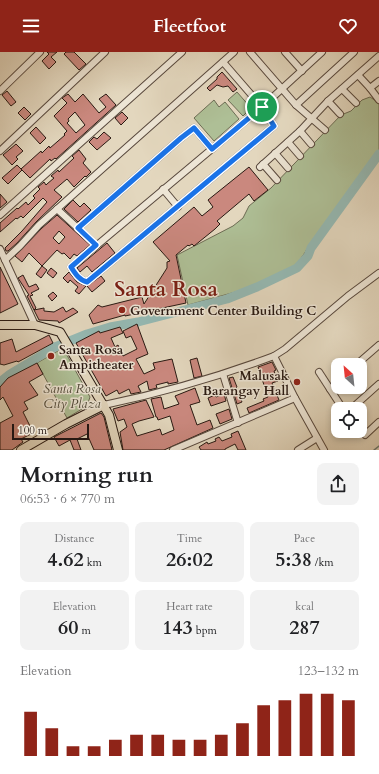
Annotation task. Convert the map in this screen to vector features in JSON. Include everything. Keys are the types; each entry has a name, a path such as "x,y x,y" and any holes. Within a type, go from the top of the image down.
{"main road":[{"path":"0,325 35,325 60,332 110,415 118,450"},
{"path":"27,448 104,405"}],"street":[{"path":"0,91 40,52"},
{"path":"0,152 106,52"},
{"path":"0,215 182,52"},
{"path":"5,260 56,209 234,52"},
{"path":"250,52 296,105 325,130"},
{"path":"285,52 302,71"},
{"path":"223,62 262,107 274,126 87,282 84,281 71,267 262,107 322,52"},
{"path":"296,105 354,52"},
{"path":"277,180 261,166 300,131 328,101 379,56"},
{"path":"358,75 379,99"},
{"path":"370,88 379,81"},
{"path":"342,88 356,103"},
{"path":"328,101 340,114"},
{"path":"78,228 194,128 212,149"},
{"path":"300,131 311,144"},
{"path":"288,142 300,156"},
{"path":"275,153 288,168"},
{"path":"163,189 178,207"},
{"path":"56,209 96,245"},
{"path":"0,249 35,325"},
{"path":"104,405 194,383 274,356 285,349 348,296 379,273"},
{"path":"364,358 379,345"},
{"path":"274,356 324,450"},
{"path":"319,372 338,402"},
{"path":"223,374 238,423"},
{"path":"359,402 379,384"},
{"path":"173,450 295,398"},
{"path":"367,429 379,422"},
{"path":"298,450 317,438"}],"green space":[{"path":"237,92 251,108 243,116 228,100"},
{"path":"370,97 379,103 379,150 296,265 250,288 188,305 177,255 233,226 243,218 249,206 271,188 341,115 351,111 362,100"},
{"path":"214,100 219,107 225,102 239,119 214,141 194,118"},
{"name":"Santa Rosa City Plaza","path":"63,348 90,397 87,406 67,418 37,363"}],"building":[{"path":"47,52 57,52 51,57 56,62 49,69 42,61 49,54"},
{"path":"66,52 74,52 86,64 79,70 64,54"},
{"path":"222,72 237,89 233,92 228,86 223,87 217,85 210,91 207,88"},
{"path":"7,91 16,102 11,106 2,95"},
{"path":"68,94 75,102 83,94 99,113 106,107 99,99 106,94 116,105 56,159 55,158 51,161 50,159 30,178 21,169 41,151 42,153 49,146 50,148 65,135 64,134 67,131 54,116 67,103 62,98","holes":["75,112 85,125 76,133 67,123 69,121 68,119"]},
{"path":"24,107 31,114 25,120 18,113"},
{"path":"122,112 128,118 121,125 115,118"},
{"path":"36,127 46,138 40,144 30,133"},
{"path":"104,132 111,138 97,150 89,142 94,137 97,139"},
{"path":"16,144 23,151 16,157 18,159 12,165 3,155"},
{"path":"79,150 86,159 83,163 91,172 74,187 67,179 54,190 62,197 17,243 6,251 5,248 47,202 43,198 23,218 21,216 17,219 16,218 0,232 0,223 26,202 28,205 35,198 33,196 40,189 38,187 44,182 46,185 54,178 51,176 58,170 59,172 74,158 72,156"},
{"path":"17,165 22,170 8,184 2,178"},
{"path":"249,167 268,190 254,201 249,194 217,221 220,224 215,229 194,246 192,244 189,246 188,245 176,255 186,303 125,315 93,324 89,315 98,305 102,307 142,297 144,304 167,268 167,262 170,261 153,242 194,207 202,216 213,207 208,200"},
{"path":"0,194 7,202 0,208"},
{"path":"73,200 80,207 84,203 91,210 78,222 64,209"},
{"path":"57,215 90,245 77,256 74,254 70,259 64,253 62,254 57,250 42,266 29,253 22,262 15,256","holes":["59,231 65,237 59,244 53,238"]},
{"path":"107,243 115,253 92,272 87,266 80,272 77,268"},
{"path":"42,266 47,270 41,278 36,274"},
{"path":"0,267 18,304 0,313"},
{"path":"51,268 57,273 53,278 47,273"},
{"path":"69,272 77,282 86,286 79,294 75,291 78,287 70,280 68,283 63,278"},
{"path":"23,275 29,287 36,284 39,289 31,293 33,295 30,296 36,308 34,310 27,296 29,295 18,278"},
{"path":"101,276 105,281 92,292 87,286"},
{"path":"53,292 57,296 52,301 48,296"},
{"path":"63,307 66,312 73,308 78,312 59,323 58,321 39,320 34,310 44,308 44,311 54,312"},
{"path":"137,324 148,354 136,359 144,374 155,369 153,363 172,359 178,382 168,384 168,382 156,385 157,388 149,390 147,381 138,386 141,392 131,394 129,389 119,394 117,390 106,396 76,343 99,331 100,333 120,327 123,333 111,338 115,347 118,345 123,356 137,349 131,336 126,338 123,331"},
{"path":"49,335 53,343 18,362 4,365 0,364 0,343 12,339 16,352"},
{"path":"197,358 202,376 194,378 190,360"},
{"path":"272,362 276,370 274,371 278,381 272,383 279,400 249,413 247,408 264,401 263,399 268,397 258,367"},
{"path":"37,363 43,374 29,382 38,395 24,402 28,409 23,412 31,428 28,430 31,434 21,439 23,442 12,450 0,450 0,423 13,416 3,397 0,400 0,387 8,378"},
{"path":"233,377 242,402 237,404 229,378"},
{"path":"195,388 200,402 190,405 197,425 210,420 213,428 164,450 123,450 120,432 127,427 124,419 118,421 113,409 146,400 154,417 132,424 137,436 160,429 162,435 174,430 170,416 158,420 151,399 161,397 164,409 179,404 175,396"},
{"path":"224,394 226,401 211,406 208,398 215,395 216,397"},
{"path":"229,409 232,419 220,424 216,414"},
{"path":"101,413 104,417 112,450 94,450 87,434 77,439 81,450 74,450 70,440 59,446 54,437"},
{"path":"238,431 246,450 238,450 235,444 225,450 201,450 199,447 207,442 208,444 216,441 215,439 219,437 222,441 232,437 231,434"}],"waterway":[{"path":"0,382 10,374 55,347 87,334 110,327 138,322 227,299 297,268 308,256 311,248 379,154"},
{"path":"374,450 379,446"}],"place":[{"name":"Government Center Building C","path":"122,310"},
{"name":"Santa Rosa Ampitheater","path":"51,356"},
{"name":"Malusak Barangay Hall","path":"297,382"}],"district":[{"name":"Santa Rosa","path":"166,289"}],"route":[{"path":"262,107 274,126 87,282 78,276 71,267 96,245 78,228 194,128 212,149 262,107"}]}
